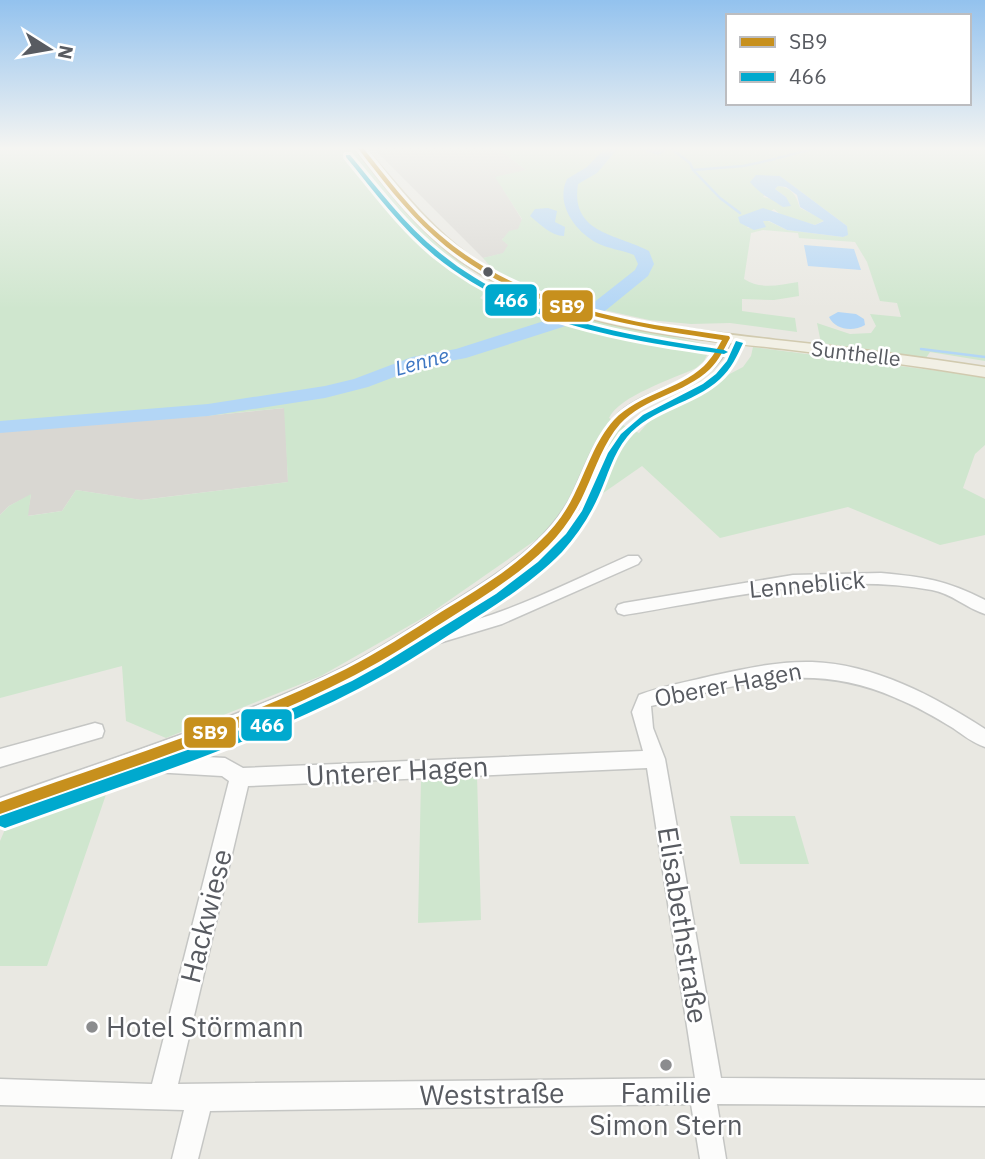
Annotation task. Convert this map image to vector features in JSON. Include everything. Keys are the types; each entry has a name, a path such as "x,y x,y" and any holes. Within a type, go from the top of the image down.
{"main road":[{"name":"Sunthelle","path":"408,201 449,246 479,268 533,295 568,307 650,326 726,338 985,372"}],"street":[{"path":"0,807 320,688 403,642 531,555 572,508 601,445 616,423 639,403 713,366 724,352 726,338"},
{"path":"403,642 439,636 512,615 633,560"},
{"name":"Lenneblick","path":"624,609 793,581 881,579 933,584 985,608"},
{"name":"Oberer Hagen","path":"655,759 639,712 645,700 789,670 824,670 877,682 916,699 985,739"},
{"path":"0,758 95,731"},
{"name":"Unterer Hagen","path":"151,753 153,764 225,767 240,776 307,776 655,759"},
{"name":"Elisabethstraße","path":"655,759 706,1091 713,1159"},
{"name":"Hackwiese","path":"162,1097 240,776"},
{"name":"Weststraße","path":"0,1092 200,1098 706,1091 985,1093"},
{"path":"186,1159 200,1098"}],"shaded area":[{"path":"426,201 511,201 527,228 502,239 515,251 483,258"},
{"path":"285,408 288,482 141,500 76,490 62,511 27,516 31,495 9,506 0,515 0,429"}],"green space":[{"path":"0,201 400,201 431,236 489,288 480,298 490,303 504,295 520,297 560,311 705,344 709,351 704,361 696,368 635,395 609,418 639,433 657,412 743,367 751,356 753,347 985,377 985,445 975,454 963,488 985,499 985,535 940,545 848,507 720,538 642,466 428,615 321,676 166,738 126,721 122,666 0,698 0,515 9,506 31,494 28,516 62,511 76,490 142,500 288,482 284,408 205,416 0,429"},
{"path":"510,201 775,201 783,207 785,201 797,201 800,208 825,220 815,225 781,215 774,209 747,228 765,227 763,221 768,221 787,230 843,237 847,234 847,226 814,201 985,201 985,361 930,352 926,358 821,343 817,323 850,334 871,333 876,326 870,314 901,317 897,303 880,301 867,262 855,242 799,238 798,233 763,230 751,233 744,279 764,286 798,282 799,296 774,300 742,299 742,311 795,318 797,332 730,323 691,324 649,320 590,307 517,284 494,271 483,258 503,253 508,245 502,240 509,231 518,229 522,219"},
{"path":"477,775 481,920 418,923 421,779"},
{"path":"111,780 47,966 0,966 0,841 9,820"},
{"path":"730,816 795,816 809,864 740,864"}],"water":[{"path":"774,201 788,201 791,206 783,207"},
{"path":"799,201 814,201 847,226 848,235 843,237 787,230 769,221 763,221 766,227 754,230 740,223 738,217 763,208 815,225 824,221 800,207"},
{"path":"548,208 557,211 555,222 565,227 564,236 550,232 530,216 535,209"},
{"path":"804,245 854,249 861,270 808,266"},
{"path":"838,312 856,314 864,319 865,325 850,329 835,325 829,317"}],"waterway":[{"name":"Lenne","path":"0,427 208,410 325,392 361,383 419,361 459,354 594,311 642,273 646,264 643,254 615,245 594,234 579,220 571,201"},
{"path":"724,201 740,213"},
{"path":"921,349 985,357"}],"transit line":[{"name":"466","path":"385,201 438,255 469,278 502,296 537,311 611,333 724,352"},
{"name":"SB9","path":"404,201 449,246 512,285 546,299 617,319 726,338"},
{"name":"SB9","path":"0,808 170,748 295,698 380,656 483,591 526,560 559,526 578,497 601,446 620,419 649,399 694,378 718,355 726,338"},
{"name":"466","path":"5,821 217,745 300,711 385,669 500,596 542,565 570,536 586,512 612,453 631,428 646,416 692,394 719,376 730,362 739,343"}],"place":[{"name":"Hotel Störmann","path":"92,1027"},
{"name":"Familie Simon Stern","path":"666,1065"}]}
